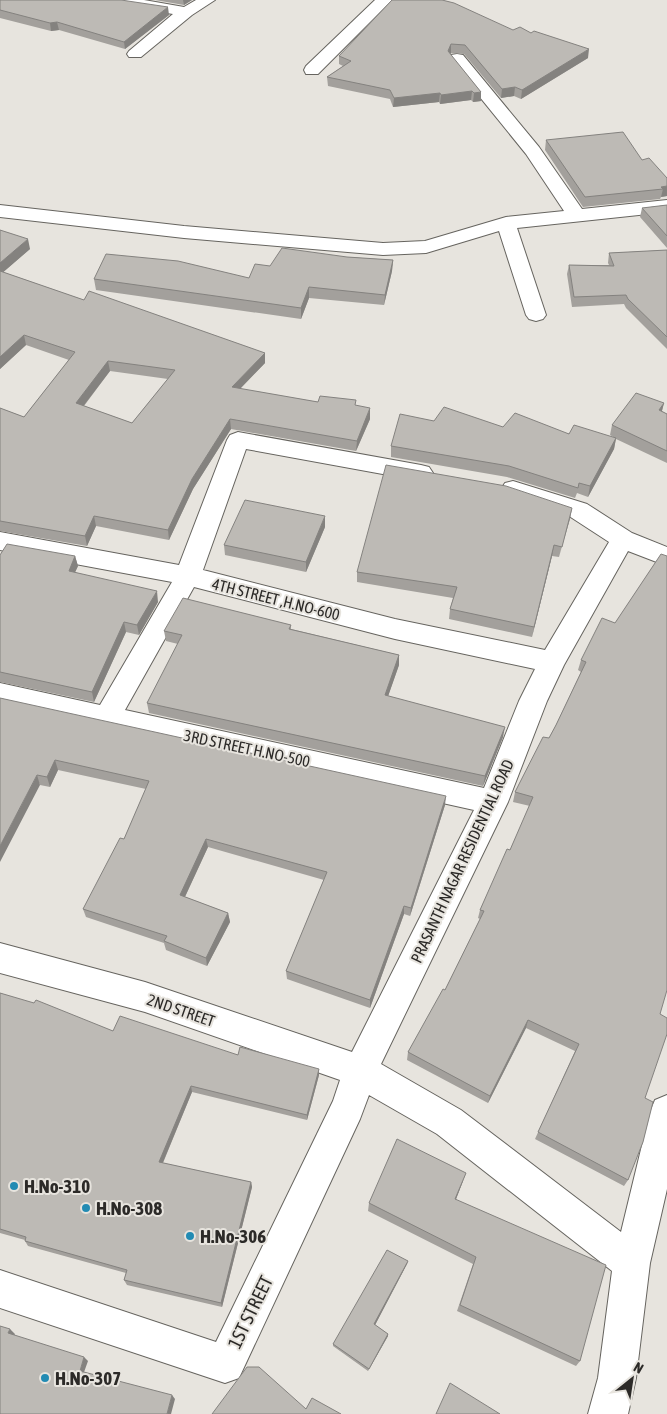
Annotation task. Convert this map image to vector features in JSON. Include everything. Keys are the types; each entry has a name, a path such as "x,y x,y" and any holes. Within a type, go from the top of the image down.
{"street":[{"path":"117,0 186,12"},
{"path":"135,54 186,12 207,0"},
{"path":"312,70 384,0"},
{"path":"457,59 533,151 577,216"},
{"path":"0,211 184,232 383,249 426,247 506,223 667,206"},
{"path":"506,223 536,315"},
{"path":"107,717 188,576 238,440 439,476"},
{"path":"488,484 507,487 578,510 624,539 667,557"},
{"name":"PRASANTH NAGAR RESIDENTIAL ROAD","path":"360,1071 493,802 533,701 552,662 624,539"},
{"name":"4TH STREET ,H.NO-600","path":"0,541 188,576 395,628 552,662"},
{"name":"3RD STREET H.NO-500","path":"0,694 493,802"},
{"name":"2ND STREET","path":"0,958 145,997 360,1071 449,1122 632,1263"},
{"name":"1ST STREET","path":"0,1289 225,1364 348,1107 360,1071"},
{"path":"608,1414 618,1378 632,1263 667,1112"}],"building":[{"path":"0,0 121,0 168,7 124,42 57,22 50,23 0,10"},
{"path":"392,0 442,0 454,3 513,30 520,27 531,33 534,31 589,49 522,90 515,87 502,89 465,45 451,44 448,51 481,92 474,93 472,91 441,95 440,93 394,98 390,90 327,77 351,61 339,56"},
{"path":"623,132 642,160 649,158 667,178 667,186 661,187 663,189 585,197 546,140"},
{"path":"667,205 667,236 642,208"},
{"path":"0,230 28,239 0,263"},
{"path":"282,248 347,257 393,260 385,295 309,287 301,308 94,279 106,254 178,261 249,278 255,264 270,266"},
{"path":"667,250 667,337 626,295 574,297 569,265 614,266 609,253"},
{"path":"0,271 84,300 89,291 265,353 232,387 318,402 320,396 356,400 355,405 370,408 357,441 230,419 192,479 168,530 94,516 85,536 0,521 0,408 24,417 75,352 24,335 0,357","holes":["108,361 175,370 132,423 76,403"]},
{"path":"636,393 664,403 659,410 667,414 667,451 612,425"},
{"path":"444,407 503,427 515,413 569,434 574,425 616,438 590,486 579,483 578,488 509,466 391,446 400,414 434,421"},
{"path":"386,465 506,486 572,508 562,547 554,545 534,627 450,609 457,587 357,572"},
{"path":"245,500 325,516 306,562 224,545"},
{"path":"7,544 75,556 69,571 157,591 137,625 124,622 92,692 0,672 0,555"},
{"path":"661,554 667,556 667,990 660,1014 667,1018 667,1034 645,1098 653,1102 643,1142 628,1180 538,1132 579,1044 528,1020 490,1096 408,1052 443,989 445,990 484,911 480,910 507,849 510,850 533,797 515,792 543,737 549,738 556,725 586,662 581,660 602,618 615,623"},
{"path":"183,598 291,625 289,629 399,655 385,695 505,727 485,776 147,703 182,635 164,631"},
{"path":"0,698 446,796 411,908 404,906 370,1000 286,971 327,872 206,839 180,895 228,913 206,958 164,941 167,936 83,909 120,838 124,839 149,781 55,760 47,777 37,775 0,846"},
{"path":"0,993 34,1003 36,1000 113,1031 120,1016 238,1055 240,1047 319,1069 307,1115 191,1086 159,1162 251,1182 221,1303 124,1280 127,1270 25,1241 26,1237 0,1229"},
{"path":"397,1139 466,1173 455,1199 606,1265 580,1361 460,1305 476,1257 369,1203"},
{"path":"387,1250 408,1261 374,1324 388,1334 369,1369 333,1344"},
{"path":"0,1326 10,1329 8,1333 84,1357 80,1371 172,1395 167,1414 0,1414"},
{"path":"247,1367 259,1367 306,1409 312,1398 341,1414 212,1414"},
{"path":"450,1383 500,1414 436,1414"}],"place":[{"name":"H.No-310","path":"14,1186"},
{"name":"H.No-308","path":"86,1208"},
{"name":"H.No-306","path":"190,1236"},
{"name":"H.No-307","path":"45,1378"}]}
